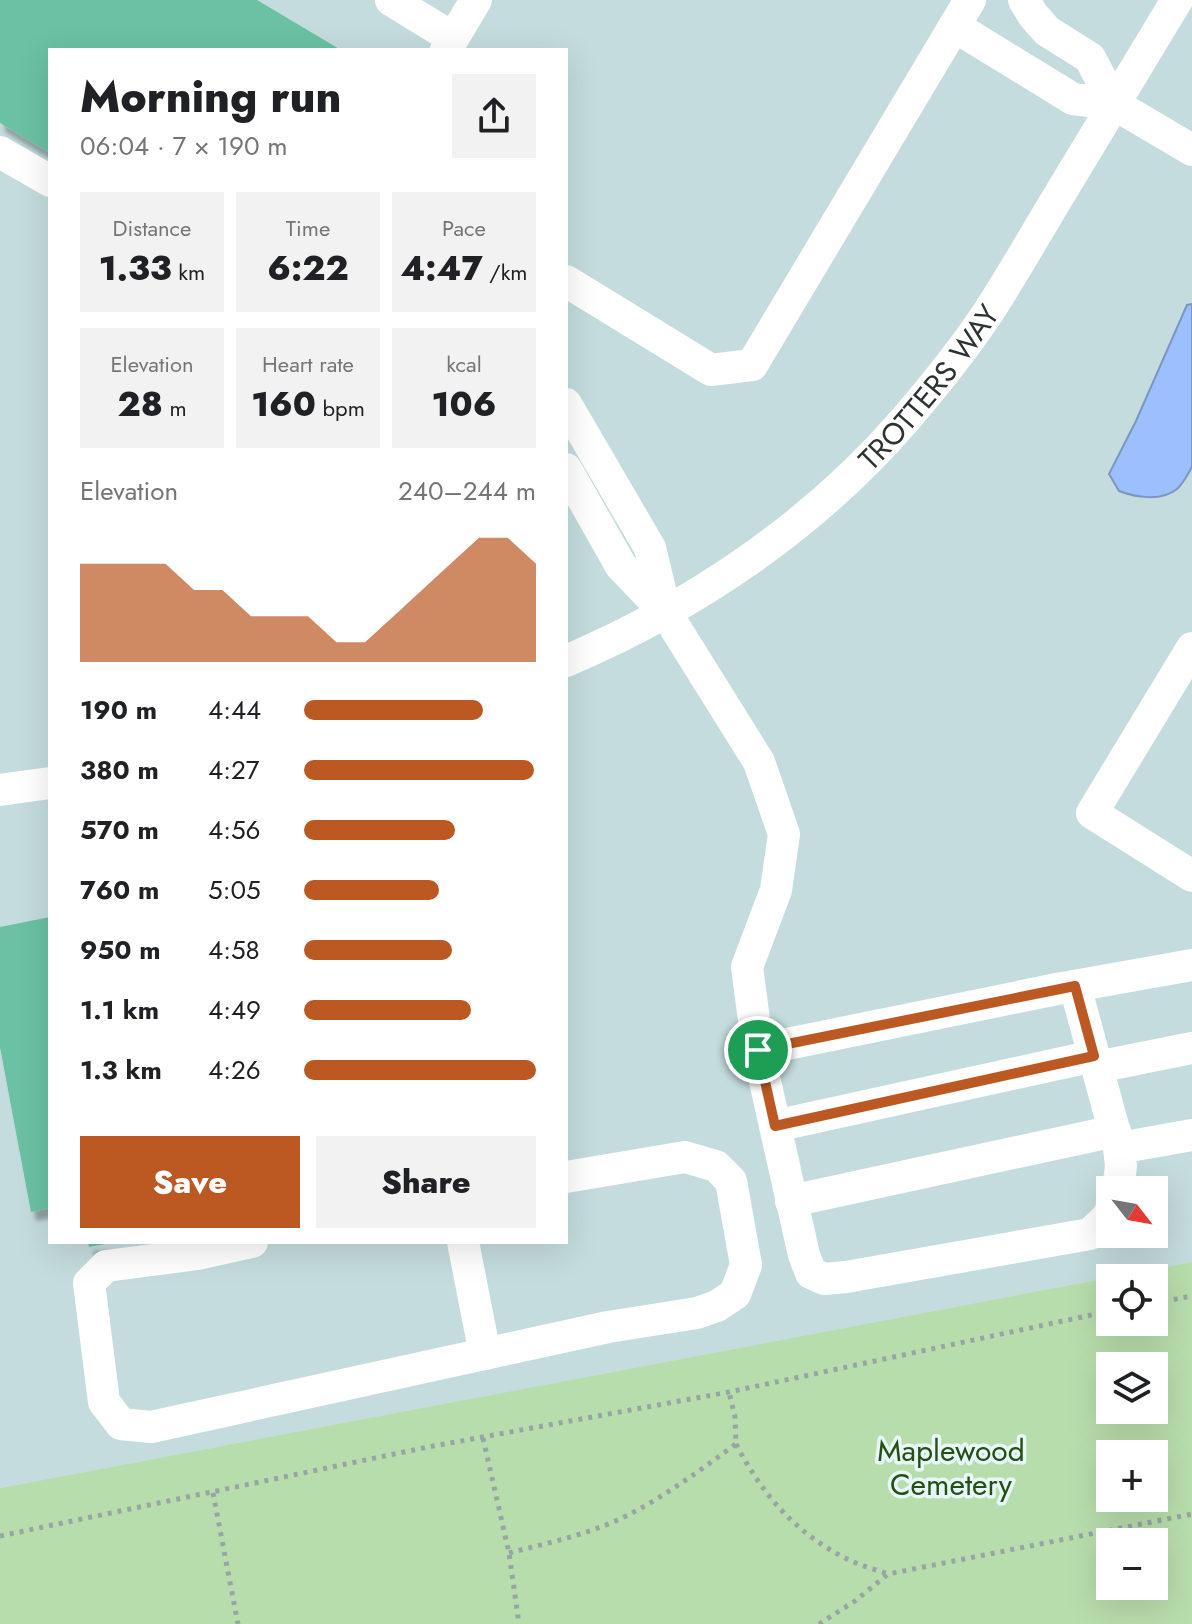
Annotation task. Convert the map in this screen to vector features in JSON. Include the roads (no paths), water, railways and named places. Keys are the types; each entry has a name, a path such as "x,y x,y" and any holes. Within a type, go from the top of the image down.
{"street":[{"path":"391,0 449,44 476,0"},
{"path":"1024,0 1047,31 1090,58 1114,104"},
{"name":"TROTTERS WAY","path":"568,660 666,613 742,565 811,511 903,422 988,312 1177,0"},
{"path":"568,282 711,370 752,365 962,13 1073,99 1114,104 1192,150"},
{"path":"0,152 48,180"},
{"path":"568,407 650,548 666,613"},
{"path":"568,473 621,566 666,613 759,762 784,834 776,890 747,967 758,1050 791,1201 811,1273 824,1279 846,1277 1096,1224"},
{"path":"1192,648 1092,813 1192,876"},
{"path":"758,1050 1192,965"},
{"path":"1075,986 1117,1139 1120,1176"},
{"path":"775,1126 1096,1062 1192,1048"},
{"path":"791,1201 1117,1139 1192,1135"},
{"path":"243,1244 198,1254 106,1266 89,1283 104,1402 121,1424 151,1427 608,1327 697,1313 717,1306 735,1294 746,1265 731,1181 716,1166 685,1157 568,1177"},
{"path":"463,1244 485,1354"}],"water":[{"path":"1192,304 1192,467 1179,487 1163,496 1140,496 1119,491 1109,474 1187,305"}],"park label":[{"name":"Maplewood Cemetery","path":"951,1467"}]}
